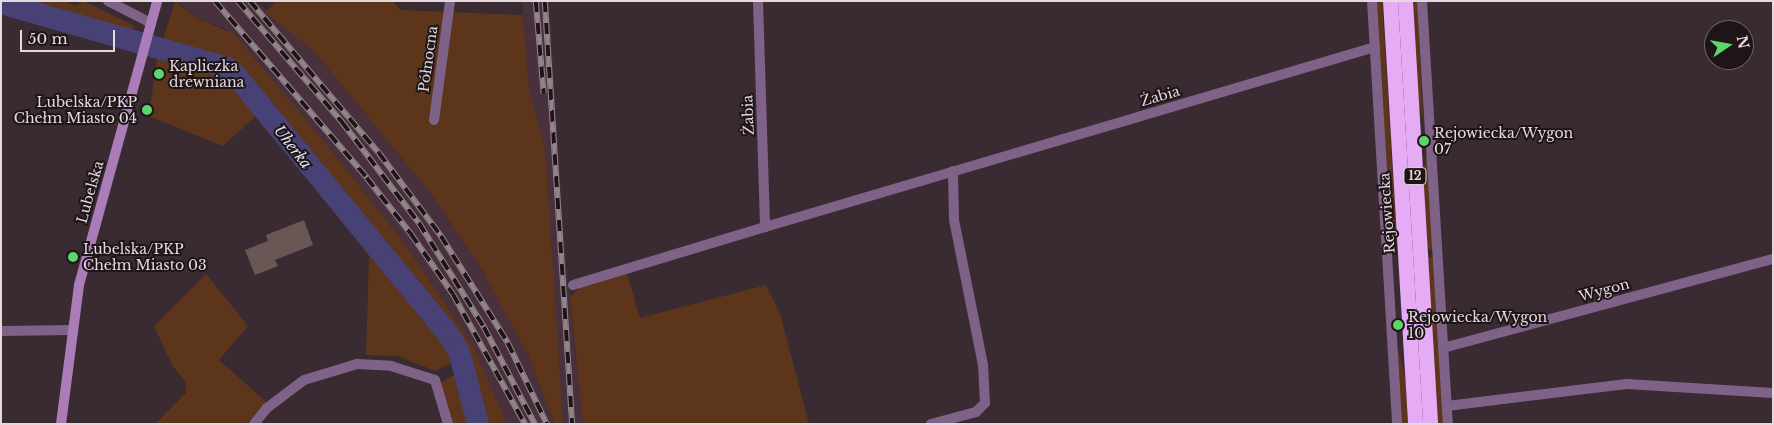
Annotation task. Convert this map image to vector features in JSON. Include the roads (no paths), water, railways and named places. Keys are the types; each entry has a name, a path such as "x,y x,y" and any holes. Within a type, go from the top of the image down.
{"highway":[{"name":"Rejowiecka","path":"1390,1 1416,424"},
{"name":"12","path":"1405,1 1430,424"}],"main road":[{"name":"Lubelska","path":"62,424 72,330 86,259 157,1"}],"street":[{"path":"108,1 149,28"},
{"name":"Północna","path":"434,120 450,1"},
{"name":"Żabia","path":"758,1 765,227"},
{"path":"1372,1 1397,424"},
{"path":"1422,1 1448,424"},
{"name":"Żabia","path":"573,285 1375,47"},
{"path":"931,424 976,412 986,403 984,365 954,220 953,171"},
{"name":"Wygon","path":"1443,348 1773,258"},
{"path":"1,331 72,330"},
{"path":"254,424 285,392 334,368 357,364 391,366 435,380 448,424"},
{"path":"1447,406 1627,384 1773,392"}],"waterway":[{"name":"Uherka","path":"1,3 227,68 238,78 446,331 459,351 478,424"}],"railway":[{"path":"215,1 367,178 411,234 453,294 525,424"},
{"path":"238,1 342,122 419,223 484,327 535,424"},
{"path":"250,1 379,153 441,236 508,343 547,424"},
{"path":"536,1 544,94"},
{"path":"545,1 572,424"}],"place":[{"name":"Kapliczka drewniana","path":"159,74"},
{"name":"Lubelska/PKP Chełm Miasto 04","path":"147,110"},
{"name":"Rejowiecka/Wygon 07","path":"1424,141"},
{"name":"Lubelska/PKP Chełm Miasto 03","path":"73,257"},
{"name":"Rejowiecka/Wygon 10","path":"1398,325"}]}
